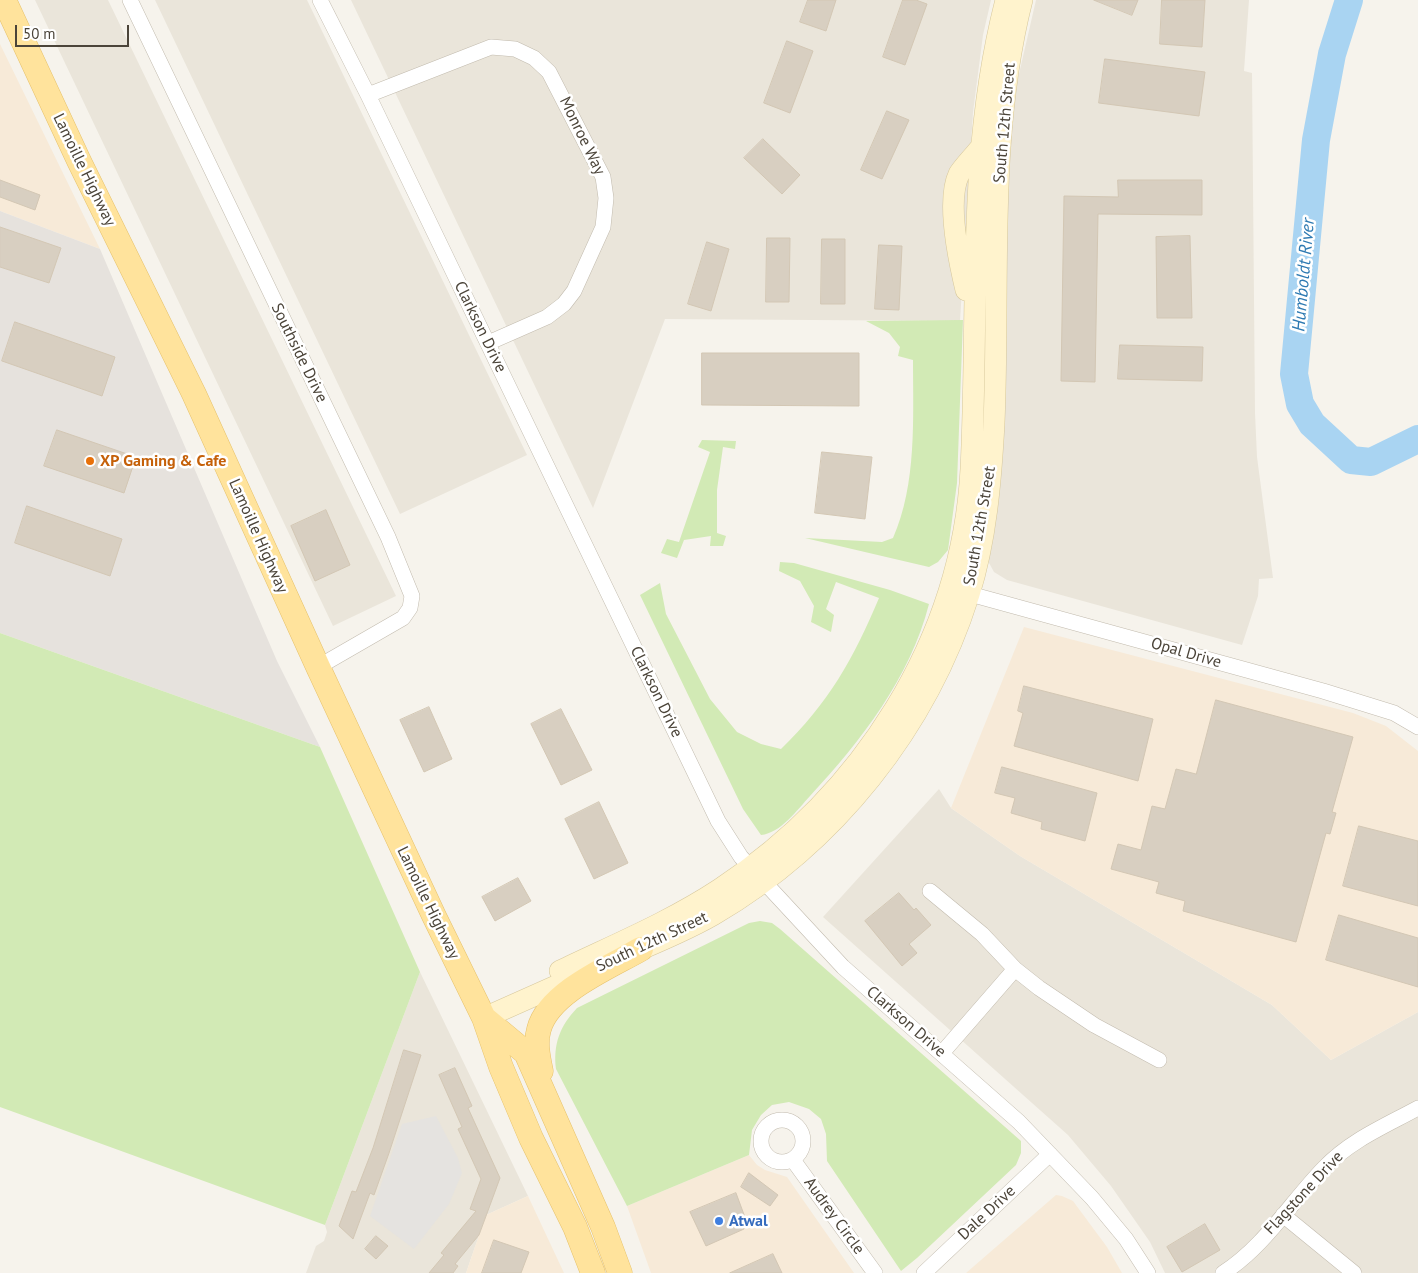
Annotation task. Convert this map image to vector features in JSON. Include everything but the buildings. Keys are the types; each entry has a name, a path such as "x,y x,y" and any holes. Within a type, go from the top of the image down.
{"main road":[{"name":"Lamoille Highway","path":"4,0 79,161 194,394 318,667 482,1013 501,1067 532,1138 575,1227 593,1273"},
{"name":"South 12th Street","path":"960,591 960,551 971,472 975,243 980,147 988,82 1006,0"},
{"name":"South 12th Street","path":"482,1013 641,949 700,922 757,874 868,752 910,682 933,635 960,591 984,521 992,460 996,251 1001,140 1011,51 1022,0"},
{"name":"South 12th Street","path":"482,1013 757,874"},
{"path":"569,1153 542,1075 537,1046 540,1027 546,1013 559,999 641,949"},
{"name":"Lamoille Highway","path":"482,1013 526,1053 603,1227 620,1273"}],"street":[{"name":"Southside Drive","path":"130,0 388,537 412,596 410,608 403,618 318,667"},
{"name":"Clarkson Drive","path":"320,0 488,343 718,821 739,855 843,967 1020,1122 1092,1198 1120,1232 1148,1273"},
{"name":"Monroe Way","path":"368,96 491,47 515,49 534,58 550,72 603,177 606,198 602,227 574,291 564,304 547,317 488,343"},
{"name":"Opal Drive","path":"960,591 1323,691 1394,713 1418,727"},
{"path":"930,891 982,934 1015,969 1039,988 1094,1025 1159,1060"},
{"path":"942,1053 1015,969"},
{"name":"Flagstone Drive","path":"1223,1273 1249,1252 1324,1168 1343,1151 1360,1138 1418,1108"},
{"name":"Dale Drive","path":"924,1273 1050,1154"},
{"name":"Audrey Circle","path":"793,1160 875,1273"},
{"path":"1283,1215 1354,1273"}],"shaded area":[{"path":"35,0 108,0 396,596 333,626"},
{"path":"155,0 307,0 527,455 400,514"},
{"path":"351,0 991,0 983,35 973,112 960,321 665,319 593,508"},
{"path":"1036,0 1249,0 1244,71 1252,73 1255,413 1257,457 1273,578 1259,579 1258,596 1242,645 1007,580 994,572 988,561 1007,154 1016,87"},
{"path":"0,44 100,249 0,211"},
{"path":"0,211 100,249 277,661 320,747 0,633"},
{"path":"1024,627 1353,713 1386,726 1418,751 1418,1012 1331,1060 1272,1005 1020,856 951,808"},
{"path":"939,789 951,808 1020,856 1272,1005 1331,1060 1418,1012 1418,1273 1165,1273 1150,1242 1111,1186 1068,1135 823,917"},
{"path":"420,972 528,1196 486,1215 466,1273 306,1273 316,1246 324,1241 327,1232 325,1225"},
{"path":"436,1116 458,1158 462,1173 449,1204 414,1249 370,1216 402,1124"},
{"path":"749,1155 757,1165 765,1170 787,1177 854,1273 651,1273 627,1206"},
{"path":"1056,1195 1073,1201 1107,1247 1122,1273 966,1273"},
{"path":"528,1196 564,1273 466,1273 486,1215"}],"green space":[{"path":"963,320 957,483 948,550 938,562 929,567 805,538 882,542 893,538 901,517 910,473 912,450 913,360 898,356 900,347 889,333 866,321"},
{"path":"702,440 736,441 735,449 723,447 717,490 717,533 726,536 723,546 710,546 711,536 684,540 677,558 661,553 667,539 679,542 710,452 698,447"},
{"path":"780,562 794,563 890,590 929,604 921,631 910,657 896,683 865,731 829,775 788,820 775,830 761,835 743,809 640,595 660,583 666,614 710,699 737,732 761,744 781,749 813,715 838,679 860,641 879,598 836,582 826,609 834,615 831,632 811,622 814,606 800,581 779,571"},
{"path":"0,633 320,747 420,972 325,1225 0,1107"},
{"path":"760,921 772,923 780,929 1021,1141 1021,1153 1016,1165 901,1271 827,1161 826,1134 821,1119 809,1109 789,1102 772,1105 761,1115 752,1130 749,1155 627,1206 556,1069 555,1060 559,1036 566,1022 577,1008 749,923"}],"waterway":[{"name":"Humboldt River","path":"1349,0 1332,54 1316,140 1294,374 1300,404 1312,424 1351,460 1371,462 1418,439"}],"place":[{"name":"XP Gaming & Cafe","path":"90,461"},
{"name":"Atwal","path":"719,1221"}]}
